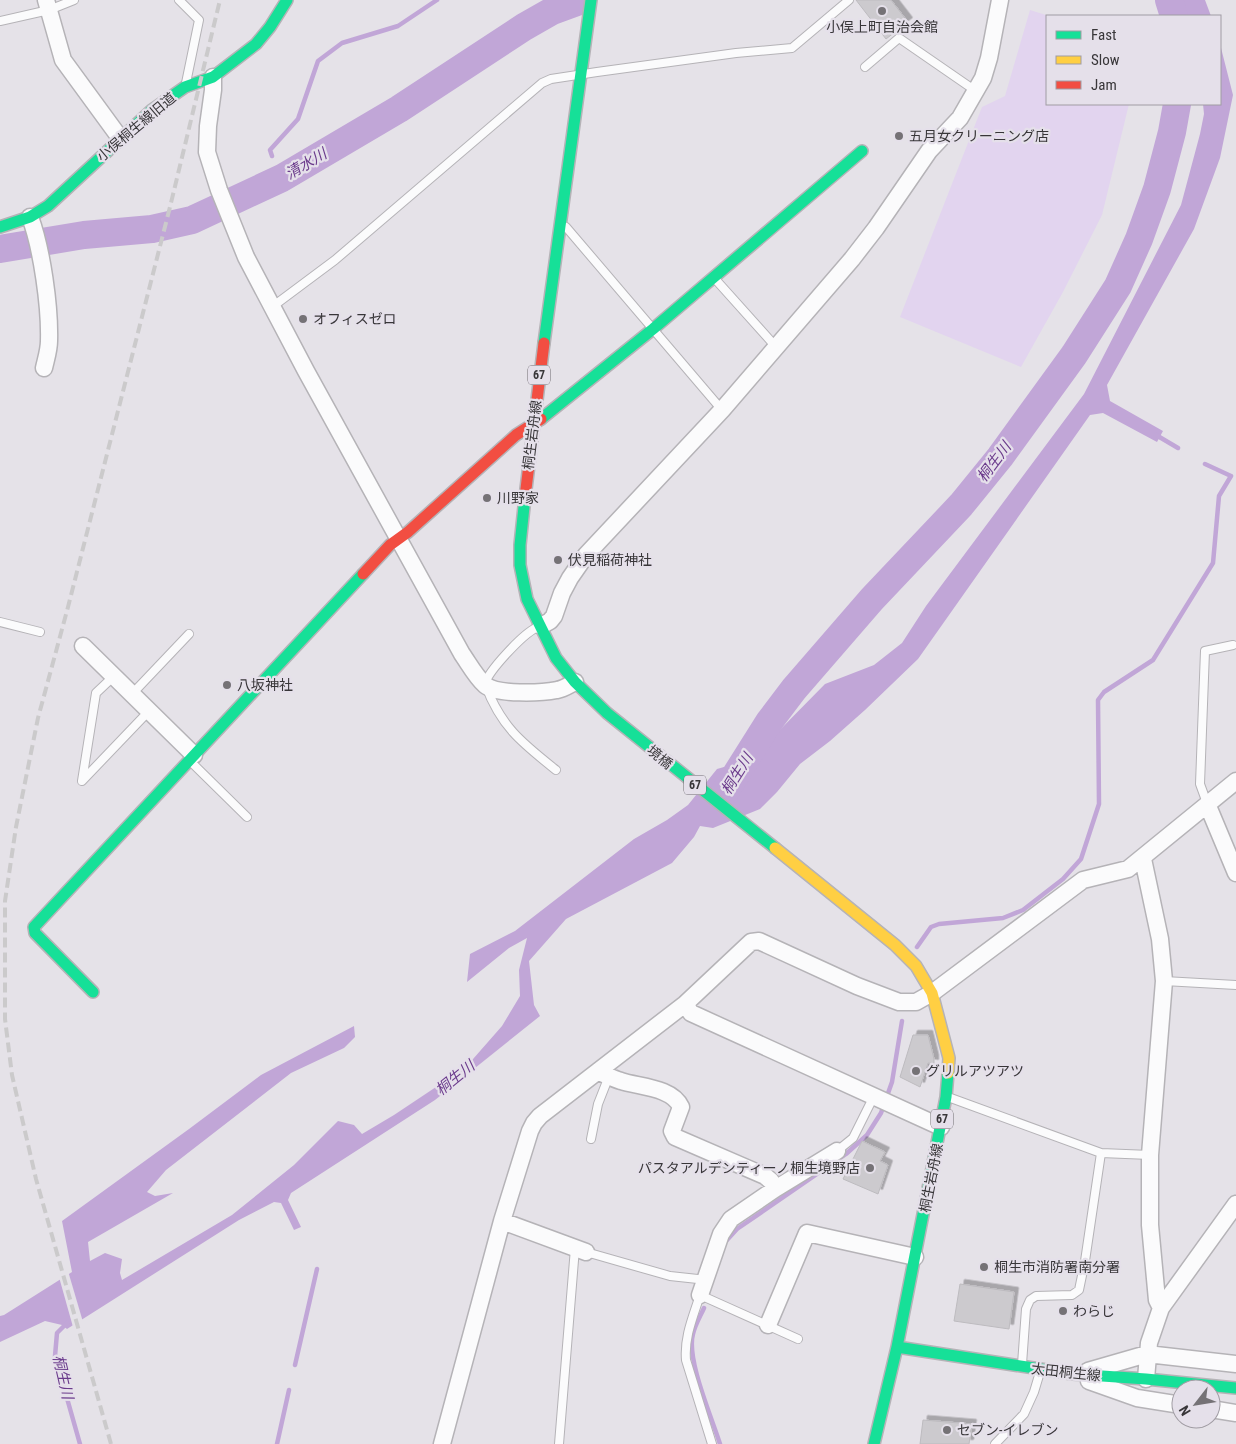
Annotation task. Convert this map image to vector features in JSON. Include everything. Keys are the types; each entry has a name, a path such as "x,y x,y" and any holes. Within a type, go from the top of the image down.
{"main road":[{"name":"小俣桐生線旧道","path":"0,227 32,223 120,138 152,110 185,87 213,77 256,44 270,27 287,0"},
{"name":"桐生岩舟線","path":"590,6 533,424 520,545 520,565 527,599 556,658 575,682 607,714"},
{"path":"92,992 35,933 34,927 191,757 399,538 516,434 546,416 653,329 862,151"},
{"name":"境橋","path":"607,714 784,856"},
{"name":"桐生岩舟線","path":"784,856 895,945 916,966 932,993 949,1058 946,1097 941,1127 897,1347 874,1444"},
{"name":"太田桐生線","path":"897,1347 1022,1368 1236,1388"}],"street":[{"path":"540,626 550,621 554,616 562,593 586,554 722,410 852,259 876,228 929,151 960,118 983,78 989,58 1000,0"},
{"path":"48,5 63,60 120,138"},
{"path":"213,77 207,152 219,190 246,257 306,372 462,654 490,688 503,691 535,692 556,690 575,682"},
{"path":"32,223 40,253 46,300 49,342 44,368"},
{"path":"83,646 149,711 191,757"},
{"path":"442,1444 502,1222 534,1123 604,1074 685,1004 751,942 759,941 857,986 899,1002 916,1002 932,993 1082,880 1128,869 1143,859 1236,781"},
{"path":"1208,806 1236,873"},
{"path":"1143,859 1160,939 1164,981 1150,1155 1150,1225 1157,1300 1161,1308"},
{"path":"685,1004 691,1013 941,1127"},
{"path":"604,1074 623,1081 653,1088 674,1098 681,1107 672,1131 675,1137 765,1176 771,1181 775,1189"},
{"path":"700,1296 721,1234 731,1219 837,1151"},
{"path":"1146,1379 1149,1342 1161,1308 1236,1204"},
{"path":"502,1222 580,1250"},
{"path":"768,1325 807,1233 915,1257"},
{"path":"1073,1374 1147,1354 1236,1364"},
{"path":"1073,1374 1137,1398 1171,1403"},
{"path":"1221,1411 1236,1413"}],"lane":[{"path":"0,21 48,5 74,0"},
{"path":"179,0 199,20 185,87"},
{"path":"272,307 335,260 542,83 551,79 582,74 736,53 792,48 849,0"},
{"path":"865,67 899,38 970,87 977,89"},
{"path":"560,219 722,410"},
{"path":"713,277 776,347"},
{"path":"0,622 40,632"},
{"path":"540,626 523,636 488,676 485,684 492,702 507,728 556,770"},
{"path":"132,694 189,634"},
{"path":"1208,806 1200,784 1205,651 1233,645"},
{"path":"114,676 96,693 82,781 149,711"},
{"path":"191,757 247,817"},
{"path":"1164,981 1236,985"},
{"path":"591,1139 604,1074"},
{"path":"837,1151 853,1138 874,1096"},
{"path":"946,1097 1101,1153 1150,1155"},
{"path":"1022,1368 1026,1309 1030,1300 1036,1296 1072,1295 1078,1290 1085,1261 1101,1153"},
{"path":"559,1444 580,1250 670,1276 707,1280"},
{"path":"712,1444 686,1360 687,1332 700,1296 798,1339"},
{"path":"995,1444 1024,1414 1041,1370"}],"shaded area":[{"path":"1030,10 1046,15 1046,105 1129,105 1102,215 1063,292 1021,367 900,317 982,107 1005,96"}],"water":[{"path":"1172,0 1205,0 1211,15 1178,15"},
{"path":"1221,48 1233,95 1220,158 1194,229 1107,385 1110,401 1163,431 1157,442 1103,413 1090,415 918,659 865,710 800,764 760,809 713,828 700,826 694,837 672,863 566,919 529,961 534,1005 540,1016 435,1100 291,1193 288,1200 301,1227 294,1230 281,1203 274,1202 239,1220 67,1329 62,1325 45,1321 0,1342 0,1316 72,1272 62,1221 261,1075 354,1026 355,1037 344,1048 291,1073 166,1170 147,1192 155,1196 173,1193 88,1242 90,1261 105,1253 122,1259 120,1273 122,1280 232,1215 294,1165 338,1121 354,1125 362,1134 466,1067 502,1026 520,996 519,970 527,938 509,948 467,982 470,954 515,931 634,839 667,820 688,805 717,769 724,767 734,772 756,754 825,684 874,665 902,643 926,606 1084,394 1181,205 1204,114 1203,105 1221,105"}],"pier":[{"path":"68,1271 83,1322 73,1327 59,1277"}],"building":[{"name":"小俣上町自治会館","path":"856,0 891,0 908,22 886,39"},
{"path":"913,1035 928,1035 934,1059 934,1064 928,1063 920,1087 900,1077"},
{"path":"862,1141 885,1152 880,1161 888,1165 878,1194 843,1179"},
{"path":"960,1284 1014,1292 1009,1329 954,1321"},
{"path":"923,1420 972,1424 969,1444 920,1444"}],"waterway":[{"path":"272,156 270,150 298,119 318,61 342,43 398,26 437,0"},
{"name":"清水川","path":"0,249 84,235 152,229 192,220 282,178 399,109 524,27 552,11 582,0"},
{"name":"桐生川","path":"1169,0 1174,15"},
{"name":"桐生川","path":"723,795 769,722 794,689 872,599 961,505 1000,457 1074,355 1118,286 1139,239 1157,189 1172,132 1177,105"},
{"path":"1156,435 1178,448"},
{"path":"917,947 931,927 939,924 1003,918 1023,910 1063,879 1081,859 1099,804 1098,700 1104,692 1153,660 1213,563 1219,496 1231,476 1205,464"},
{"path":"727,1240 737,1229 846,1154 867,1135 881,1113 892,1082 902,1021"},
{"path":"295,1365 317,1269"},
{"path":"704,1308 693,1334 693,1358 701,1389 720,1444"},
{"name":"桐生川","path":"67,1323 57,1333 55,1356 80,1444"},
{"path":"277,1444 289,1390"}],"railway":[{"path":"111,1444 36,1179 12,1075 5,1019 5,901 16,827 38,718 170,207 220,0"}],"traffic: fast":[{"path":"0,227 30,217 48,206 152,110 185,87 213,77 256,44 270,27 287,0"},
{"path":"544,343 591,0"},
{"path":"541,419 653,329 862,151"},
{"path":"525,497 520,565 527,599 556,658 575,682 607,713 775,848"},
{"path":"93,992 35,933 34,927 363,574"},
{"path":"874,1444 897,1347 946,1097 948,1073"},
{"path":"897,1347 1073,1374 1236,1388"}],"traffic: slow":[{"path":"775,848 895,945 916,966 932,993 949,1058 948,1073"}],"traffic: jam":[{"path":"525,497 544,343"},
{"path":"363,574 390,545 408,532 516,435 541,419"}],"place":[{"name":"小俣上町自治会館","path":"882,11"},
{"name":"五月女クリーニング店","path":"899,136"},
{"name":"オフィスゼロ","path":"303,319"},
{"name":"川野家","path":"487,498"},
{"name":"伏見稲荷神社","path":"558,560"},
{"name":"八坂神社","path":"227,685"},
{"name":"グリルアツアツ","path":"916,1071"},
{"name":"パスタアルデンティーノ桐生境野店","path":"870,1168"},
{"name":"桐生市消防署南分署","path":"984,1267"},
{"name":"わらじ","path":"1063,1311"},
{"name":"セブン-イレブン","path":"947,1430"}]}
